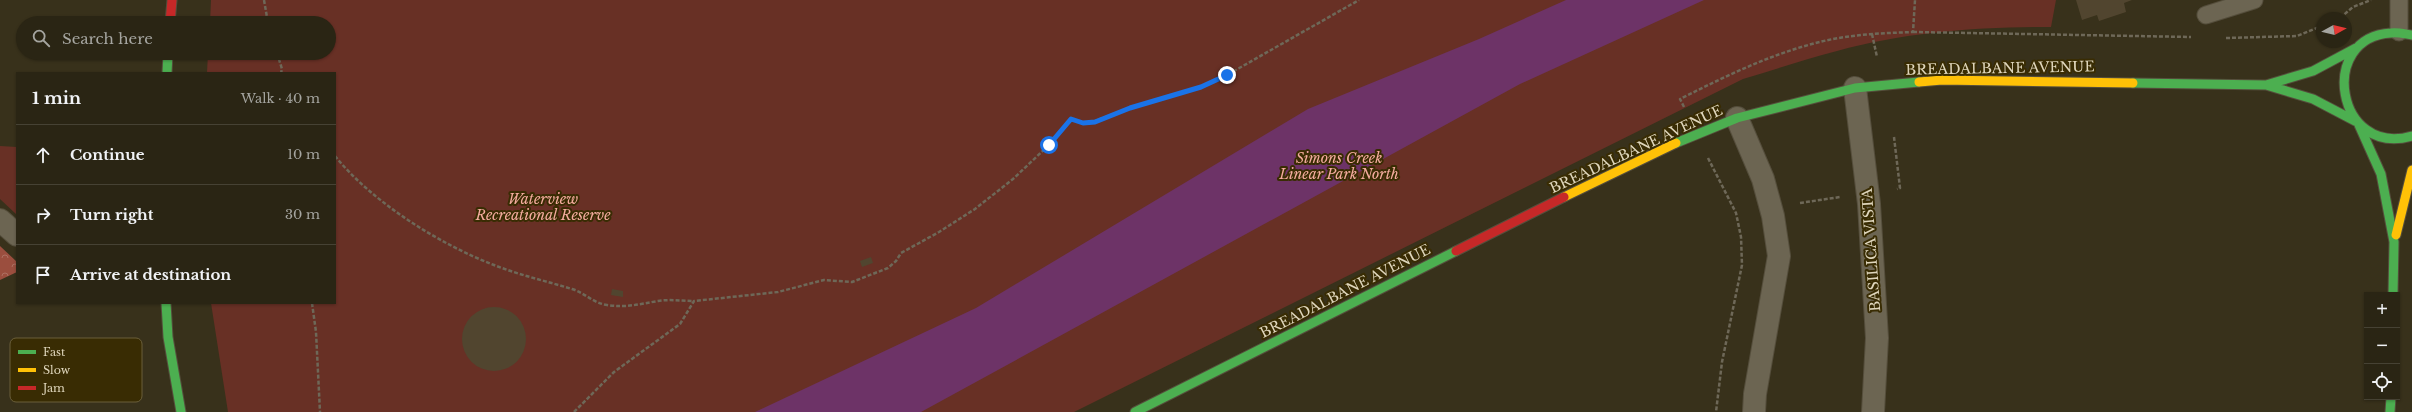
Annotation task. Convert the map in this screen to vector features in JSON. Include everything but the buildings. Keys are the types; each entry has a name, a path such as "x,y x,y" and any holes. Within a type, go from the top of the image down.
{"street":[{"path":"171,16 172,0"},
{"name":"BREADALBANE AVENUE","path":"2266,85 2313,71 2356,48 2369,39 2383,33 2405,33"},
{"path":"2356,48 2347,62 2342,77 2342,93 2346,108 2357,123 2381,174 2394,242 2393,292"},
{"path":"167,72 168,60"},
{"name":"BREADALBANE AVENUE","path":"1135,412 1613,172 1695,134 1737,118 1855,88 1942,80 2003,79 2266,85 2313,100 2357,123 2374,135 2392,139 2412,136"},
{"name":"BASILICA VISTA","path":"1855,88 1869,204 1877,338 1873,412"},
{"path":"1737,118 1763,179 1773,216 1779,256 1755,394 1754,412"},
{"path":"2394,242 2412,170"},
{"path":"0,220 16,234"},
{"path":"166,304 168,337 180,412"},
{"path":"2390,412 2391,400"}],"lane":[{"path":"2206,15 2254,0"},
{"path":"2399,0 2405,33"}],"path":[{"path":"264,0 267,16"},
{"path":"336,157 371,191 408,219 453,246 493,264 574,290 594,302 607,305 632,307 663,300 694,301 778,292 824,280 852,282 888,268 896,261 901,252 939,232 975,209 1013,179 1049,145 1071,119 1083,123 1095,122 1130,108 1201,87 1227,75 1359,0"},
{"path":"1913,32 1916,13 1915,0"},
{"path":"2347,12 2353,7 2371,0"},
{"path":"2219,37 2297,36 2316,28"},
{"path":"1872,34 1913,32 2195,37"},
{"path":"279,60 282,72"},
{"path":"1716,412 1722,362 1742,265 1741,237 1736,213"},
{"path":"574,412 614,372 680,324 694,301"},
{"path":"312,304 316,332 320,412"}],"green space":[{"name":"Waterview Recreational Reserve","path":"211,0 2056,0 2051,27 1997,28 1943,32 1889,39 1825,54 1743,79 1074,412 228,412 211,304 336,304 336,72 207,72 208,60 336,60 336,16 210,16"},
{"path":"0,146 16,147 16,214 0,199"},
{"path":"0,246 16,261 16,272 0,280"}],"shaded area":[{"path":"1566,0 1704,0 1520,84 921,412 755,412 976,308 1308,109 1479,39"}],"traffic: fast":[{"path":"2412,35 2391,33 2368,39 2352,54 2345,73 2345,94 2352,114 2366,130 2386,138 2412,136"},
{"path":"2266,85 2313,71 2356,48"},
{"path":"167,72 168,60"},
{"path":"1676,143 1737,118 1855,88 1919,82"},
{"path":"2133,83 2266,85 2313,99 2355,121"},
{"path":"2359,125 2381,174 2394,242 2393,292"},
{"path":"1135,412 1456,251"},
{"path":"166,304 168,337 181,412"},
{"path":"2390,412 2391,400"}],"traffic: slow":[{"path":"1919,82 1942,80 2133,83"},
{"path":"1564,197 1676,143"},
{"path":"2396,235 2412,170"}],"traffic: jam":[{"path":"171,16 172,0"},
{"path":"1456,251 1564,197"}],"route":[{"path":"1049,145 1071,119 1083,123 1095,122 1130,108 1201,87 1227,75"}],"park label":[{"name":"Simons Creek Linear Park North","path":"1339,166"}]}
